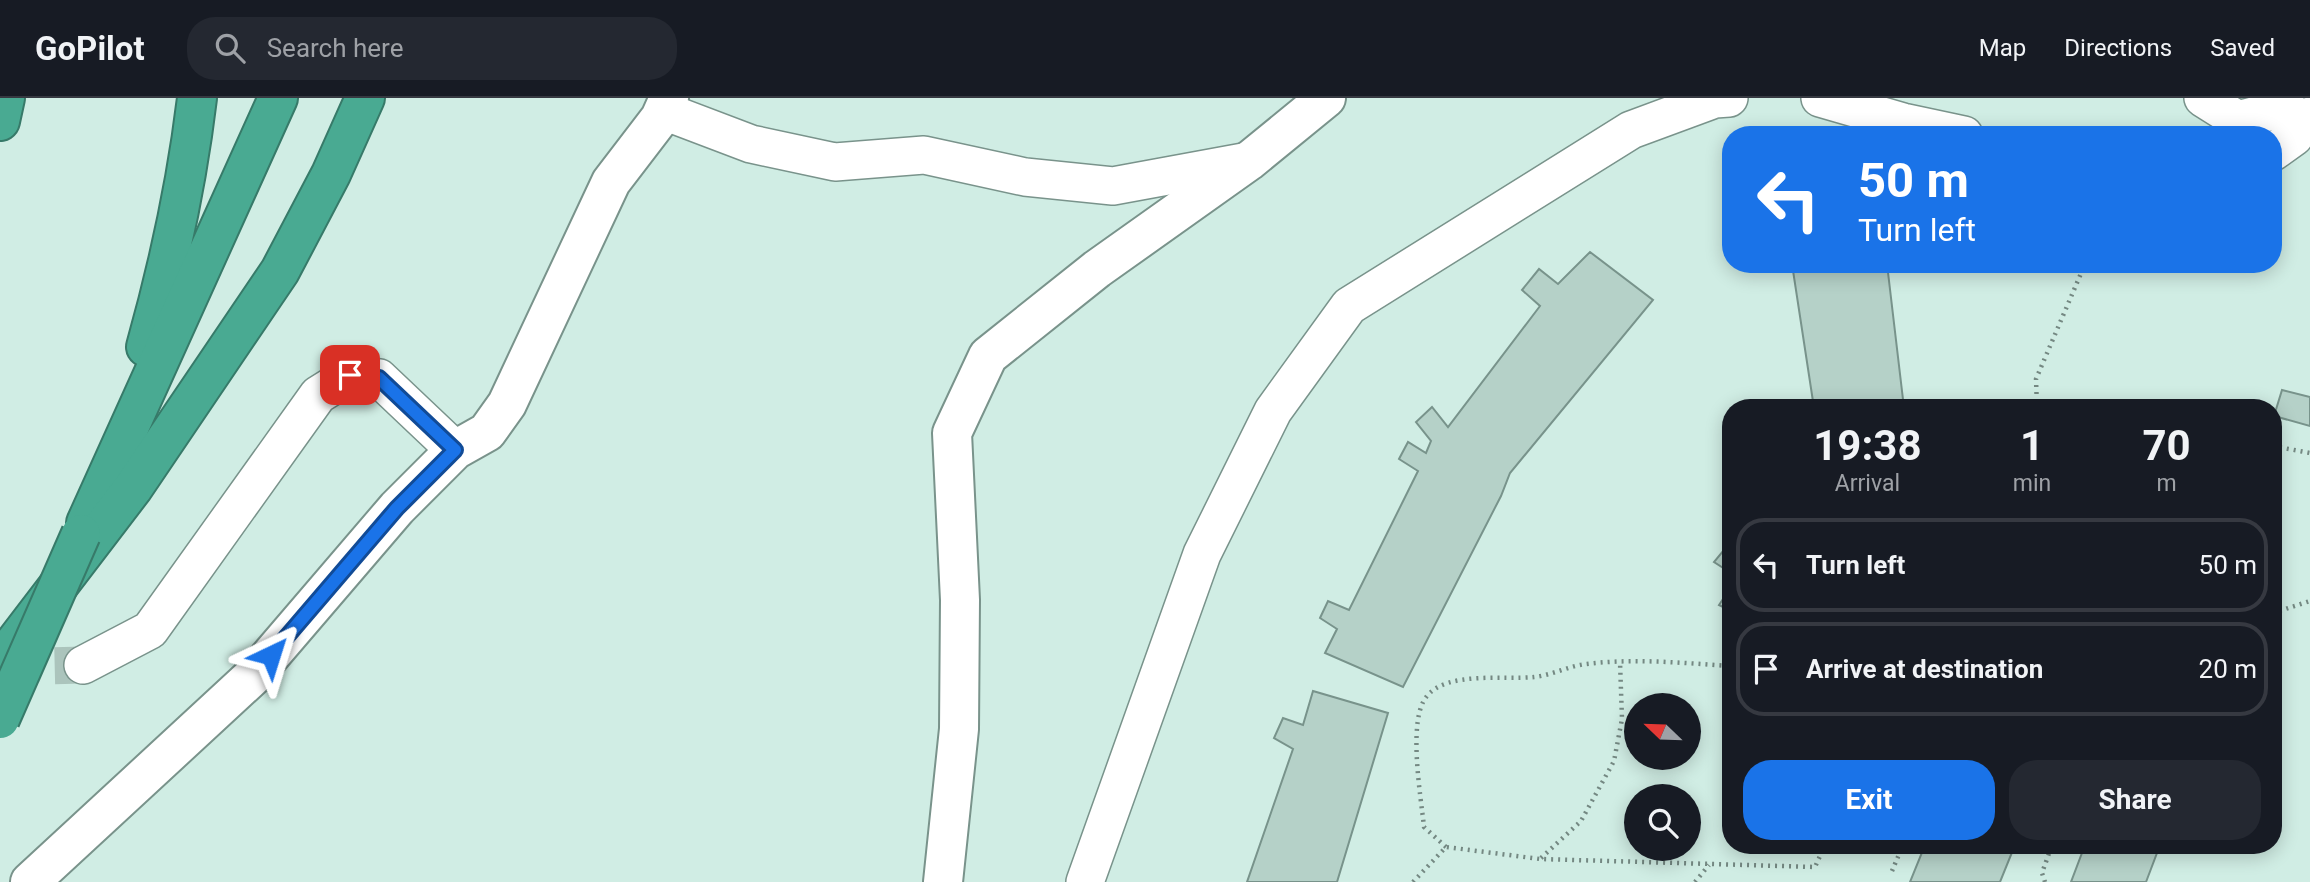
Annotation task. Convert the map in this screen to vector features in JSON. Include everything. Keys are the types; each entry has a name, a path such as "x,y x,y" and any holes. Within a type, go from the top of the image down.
{"highway":[{"path":"0,121 5,98"},
{"path":"81,534 133,392 172,248 191,148 197,98"},
{"path":"0,662 133,488 280,271 331,174 365,98"},
{"path":"0,719 277,101"}],"street":[{"path":"943,882 960,729 960,600 952,433 988,356 1097,269 1249,161 1326,98"},
{"path":"1085,882 1202,554 1273,411 1349,306 1631,130 1715,99 1728,98"},
{"path":"1819,98 1922,126"},
{"path":"2203,98 2238,120 2276,110 2285,98"},
{"path":"30,882 253,676 397,508 455,450 487,432 508,404 611,182 666,105 751,145 835,162 924,156 1025,177 1113,186 1249,161"},
{"path":"2282,146 2294,137 2310,116"},
{"path":"83,666 150,630 318,394 350,375 379,378 455,450"}],"path":[{"path":"2037,399 2036,379 2081,273"},
{"path":"2282,446 2310,453"},
{"path":"2282,610 2310,601"},
{"path":"1722,665 1645,660 1584,664 1537,677 1441,684 1426,697 1417,717 1424,827 1446,847 1540,859 1815,867 1821,854"},
{"path":"1540,859 1581,821 1614,761 1622,719 1620,662"},
{"path":"1413,882 1446,847"},
{"path":"1892,871 1899,854"},
{"path":"2045,882 2042,873 2049,854"},
{"path":"1695,882 1709,864"}],"building":[{"path":"1590,252 1653,300 1510,473 1501,496 1403,687 1325,653 1337,629 1320,618 1328,601 1349,610 1418,471 1399,459 1408,442 1426,453 1431,441 1416,422 1432,407 1448,427 1540,306 1522,290 1539,269 1558,284"},
{"path":"1793,273 1888,273 1903,399 1813,399"},
{"path":"2282,390 2310,397 2310,426 2282,418 2282,399 2279,399"},
{"path":"1722,552 1722,567 1714,562"},
{"path":"1313,691 1388,713 1337,882 1247,882 1293,749 1274,738 1283,718 1303,725"},
{"path":"1921,854 2011,854 2000,882 1910,882"},
{"path":"2082,854 2157,854 2146,882 2071,882"}],"tunnel":[{"path":"0,661 41,666 83,665"}],"route":[{"path":"271,655 397,508 455,450 379,378 350,375"}]}
